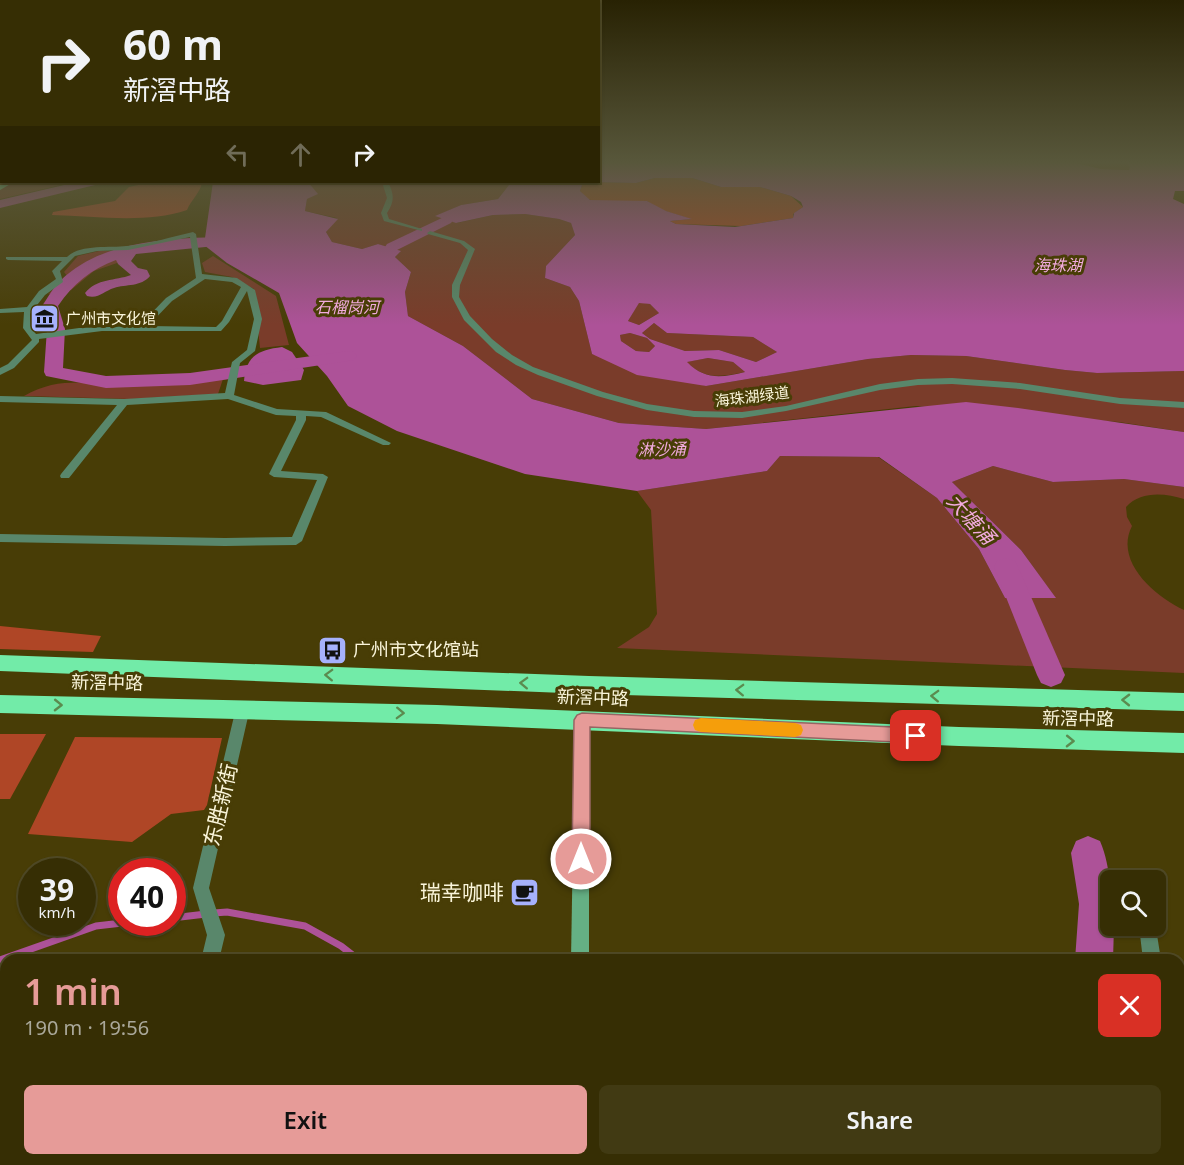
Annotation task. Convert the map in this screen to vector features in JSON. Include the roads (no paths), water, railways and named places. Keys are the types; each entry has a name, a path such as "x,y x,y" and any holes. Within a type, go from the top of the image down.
{"highway":[{"name":"新滘中路","path":"0,663 601,686 1184,702"},
{"name":"新滘中路","path":"0,704 243,708 582,720 1012,740 1184,743"}],"street":[{"name":"海珠湖绿道","path":"385,216 386,220 462,242 472,249 454,291 457,305 505,356 528,369 620,402 680,414 715,416 767,412 878,387 931,382 989,382 1129,402 1184,405"},
{"path":"0,372 11,366 36,340 27,328 26,314 42,293 60,280 56,271 73,255 97,249 128,248 193,234 194,249 198,258 198,276 234,280 251,290 258,319 251,351 236,362 229,396"},
{"path":"8,258 69,259"},
{"path":"141,328 154,312 180,290 203,277"},
{"path":"34,337 67,330 218,329 245,287"},
{"path":"0,311 30,309"},
{"path":"0,399 124,402 229,396 276,412 322,414 386,443"},
{"path":"65,476 124,402"},
{"path":"0,538 296,541 323,477 274,474 301,420 301,413"},
{"name":"东胜新街","path":"211,954 216,935 201,888 243,708"},
{"path":"580,954 582,720"},
{"path":"1149,936 1151,954"}],"water":[{"name":"石榴岗河","path":"208,216 327,216 338,219 326,232 332,242 362,249 378,244 401,251 395,257 411,272 405,292 408,316 463,346 532,399 619,423 706,429 966,402 1184,432 1184,487 1124,479 1053,482 993,466 952,482 1021,550 1056,598 1005,598 979,549 937,498 879,457 780,456 767,471 637,491 525,474 397,431 348,406 327,376 297,343 279,293 227,263 204,245"},
{"name":"海珠湖","path":"436,216 487,216 456,223"},
{"name":"海珠湖","path":"541,216 683,216 692,219 670,221 676,224 735,227 793,216 1184,216 1184,371 1097,373 966,356 911,355 868,359 706,386 637,375 592,354 579,301 570,287 545,278 546,266 575,235 571,223","holes":["639,303 650,304 659,313 639,325 628,321","654,323 667,333 753,337 777,352 756,362 719,350 685,351 650,339 642,333","630,333 647,338 655,346 649,352 636,351 621,341 620,335","708,358 733,362 745,372 728,376 707,375 687,362"]},
{"path":"282,347 292,352 304,370 301,380 263,385 244,381 247,366 255,356 266,350"}],"waterway":[{"path":"392,247 446,220"},
{"path":"131,251 188,243 240,240"},
{"path":"93,293 109,284 131,281 142,276 142,273 133,271 123,261 131,251"},
{"path":"131,251 108,257 85,269 65,284 50,306 56,329 53,372 106,382 190,379 348,356"},
{"name":"大塘涌","path":"1006,567 1051,675"},
{"name":"大塘涌","path":"1088,853 1097,904 1094,954"},
{"path":"214,913 227,912 305,926 351,954"},
{"path":"186,916 206,914"},
{"path":"17,954 96,926 108,925"}],"place":[{"name":"广州市文化馆","path":"45,319"},
{"name":"广州市文化馆站","path":"332,650"},
{"name":"瑞幸咖啡","path":"525,893"}],"water label":[{"name":"淋沙涌","path":"662,449"}]}
